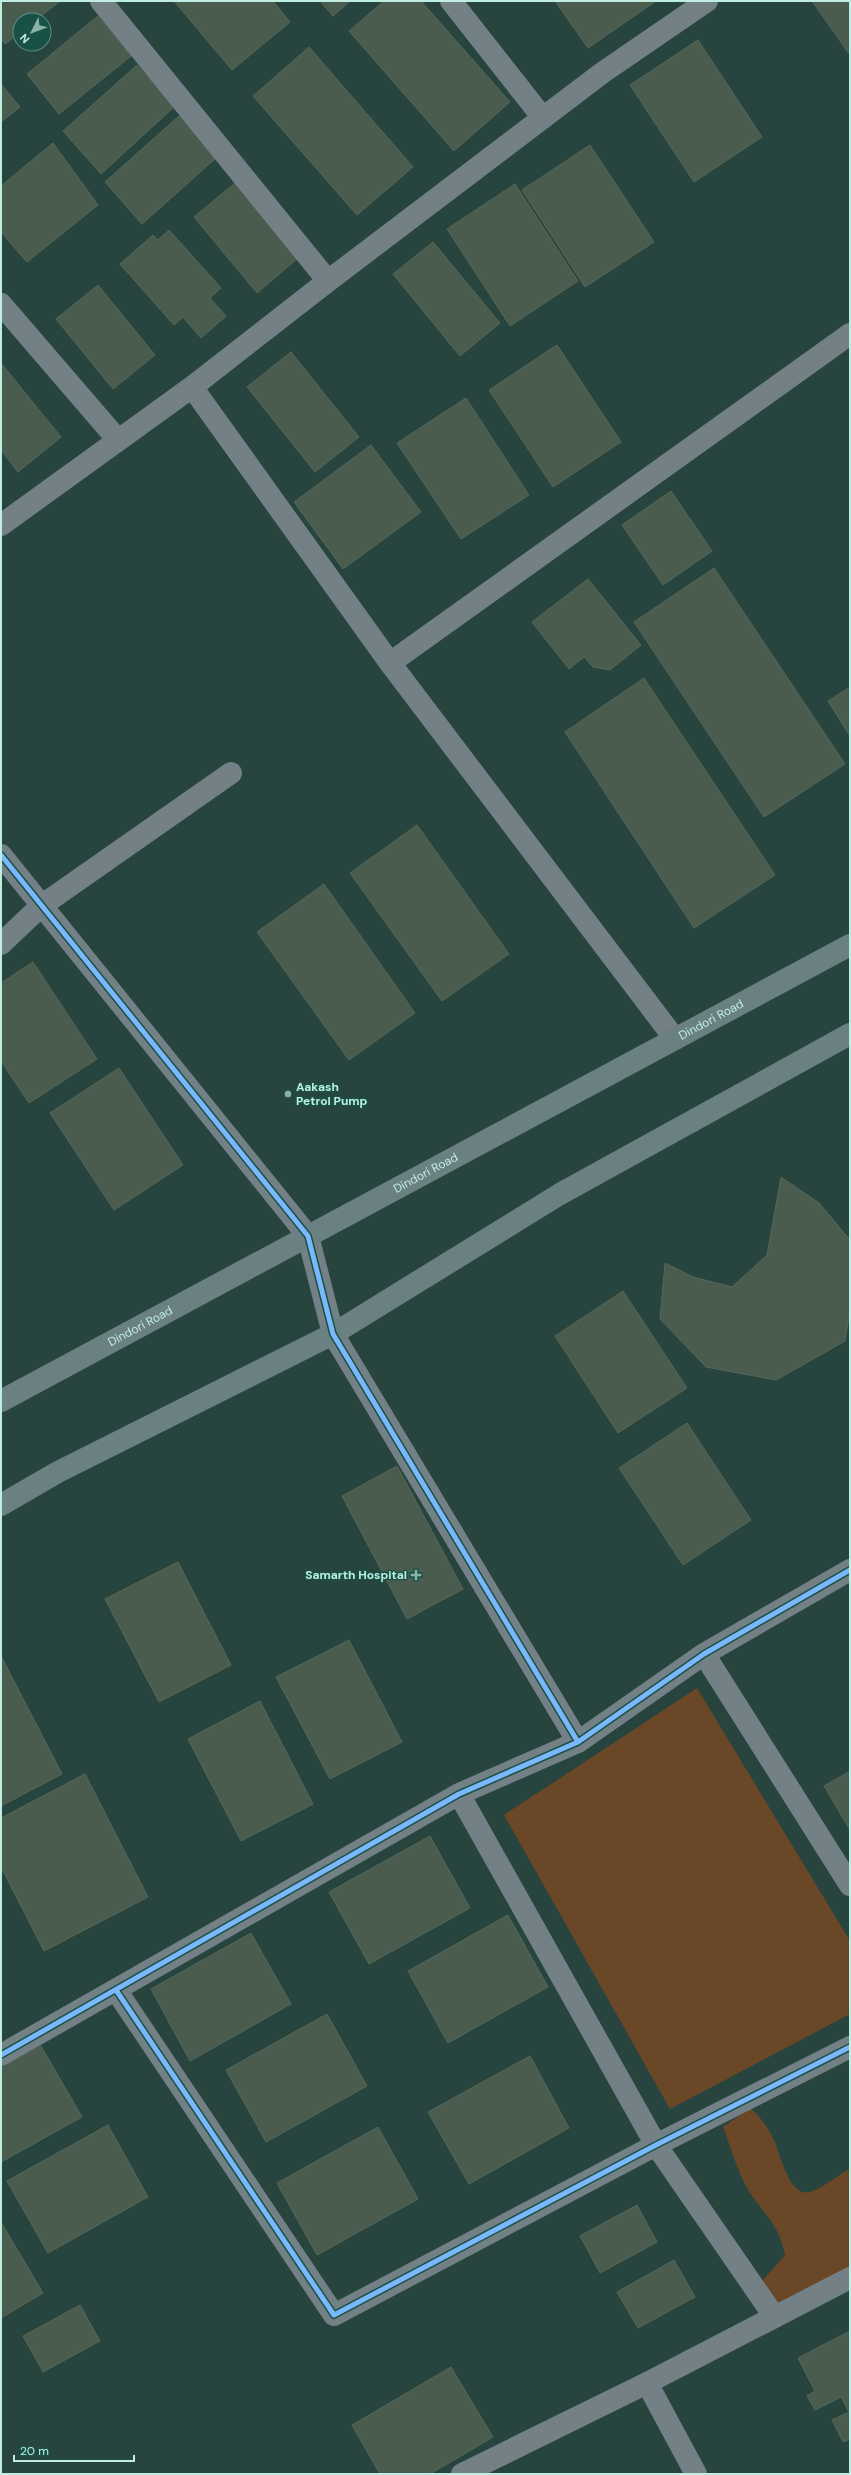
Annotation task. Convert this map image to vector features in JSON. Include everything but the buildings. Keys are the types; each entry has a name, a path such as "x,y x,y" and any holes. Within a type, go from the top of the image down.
{"main road":[{"name":"Dindori Road","path":"1,1401 850,945"},
{"path":"1,1506 58,1472 333,1334 560,1194 850,1034"}],"street":[{"path":"101,1 328,281"},
{"path":"451,1 543,118"},
{"path":"1,525 192,387 328,281 602,73 707,1"},
{"path":"1,304 118,440"},
{"path":"390,663 850,334"},
{"path":"192,387 390,663 675,1039"},
{"path":"1,944 42,906 231,773"},
{"path":"1,854 308,1236 333,1334 578,1742"},
{"path":"1,2055 458,1794 578,1742 704,1654 850,1570"},
{"path":"704,1654 850,1885"},
{"path":"458,1794 656,2145 774,2316"},
{"path":"116,1990 334,2315 656,2145 850,2047"},
{"path":"462,2474 647,2383 850,2278"},
{"path":"647,2383 696,2474"}],"shaded area":[{"path":"697,1688 850,1941 850,2014 670,2109 504,1815"},
{"path":"750,2108 761,2119 769,2131 774,2140 786,2173 796,2188 803,2192 810,2192 820,2188 850,2169 850,2271 778,2305 766,2291 763,2280 785,2255 782,2245 776,2228 746,2186 738,2169 723,2127"}],"cycle path":[{"path":"1,855 308,1236 333,1334 578,1742"},
{"path":"1,2055 459,1794 578,1742 704,1654 850,1570"},
{"path":"116,1990 334,2315 656,2145 850,2047"}],"place":[{"name":"Aakash Petrol Pump","path":"288,1094"},
{"name":"Samarth Hospital","path":"416,1575"}]}
